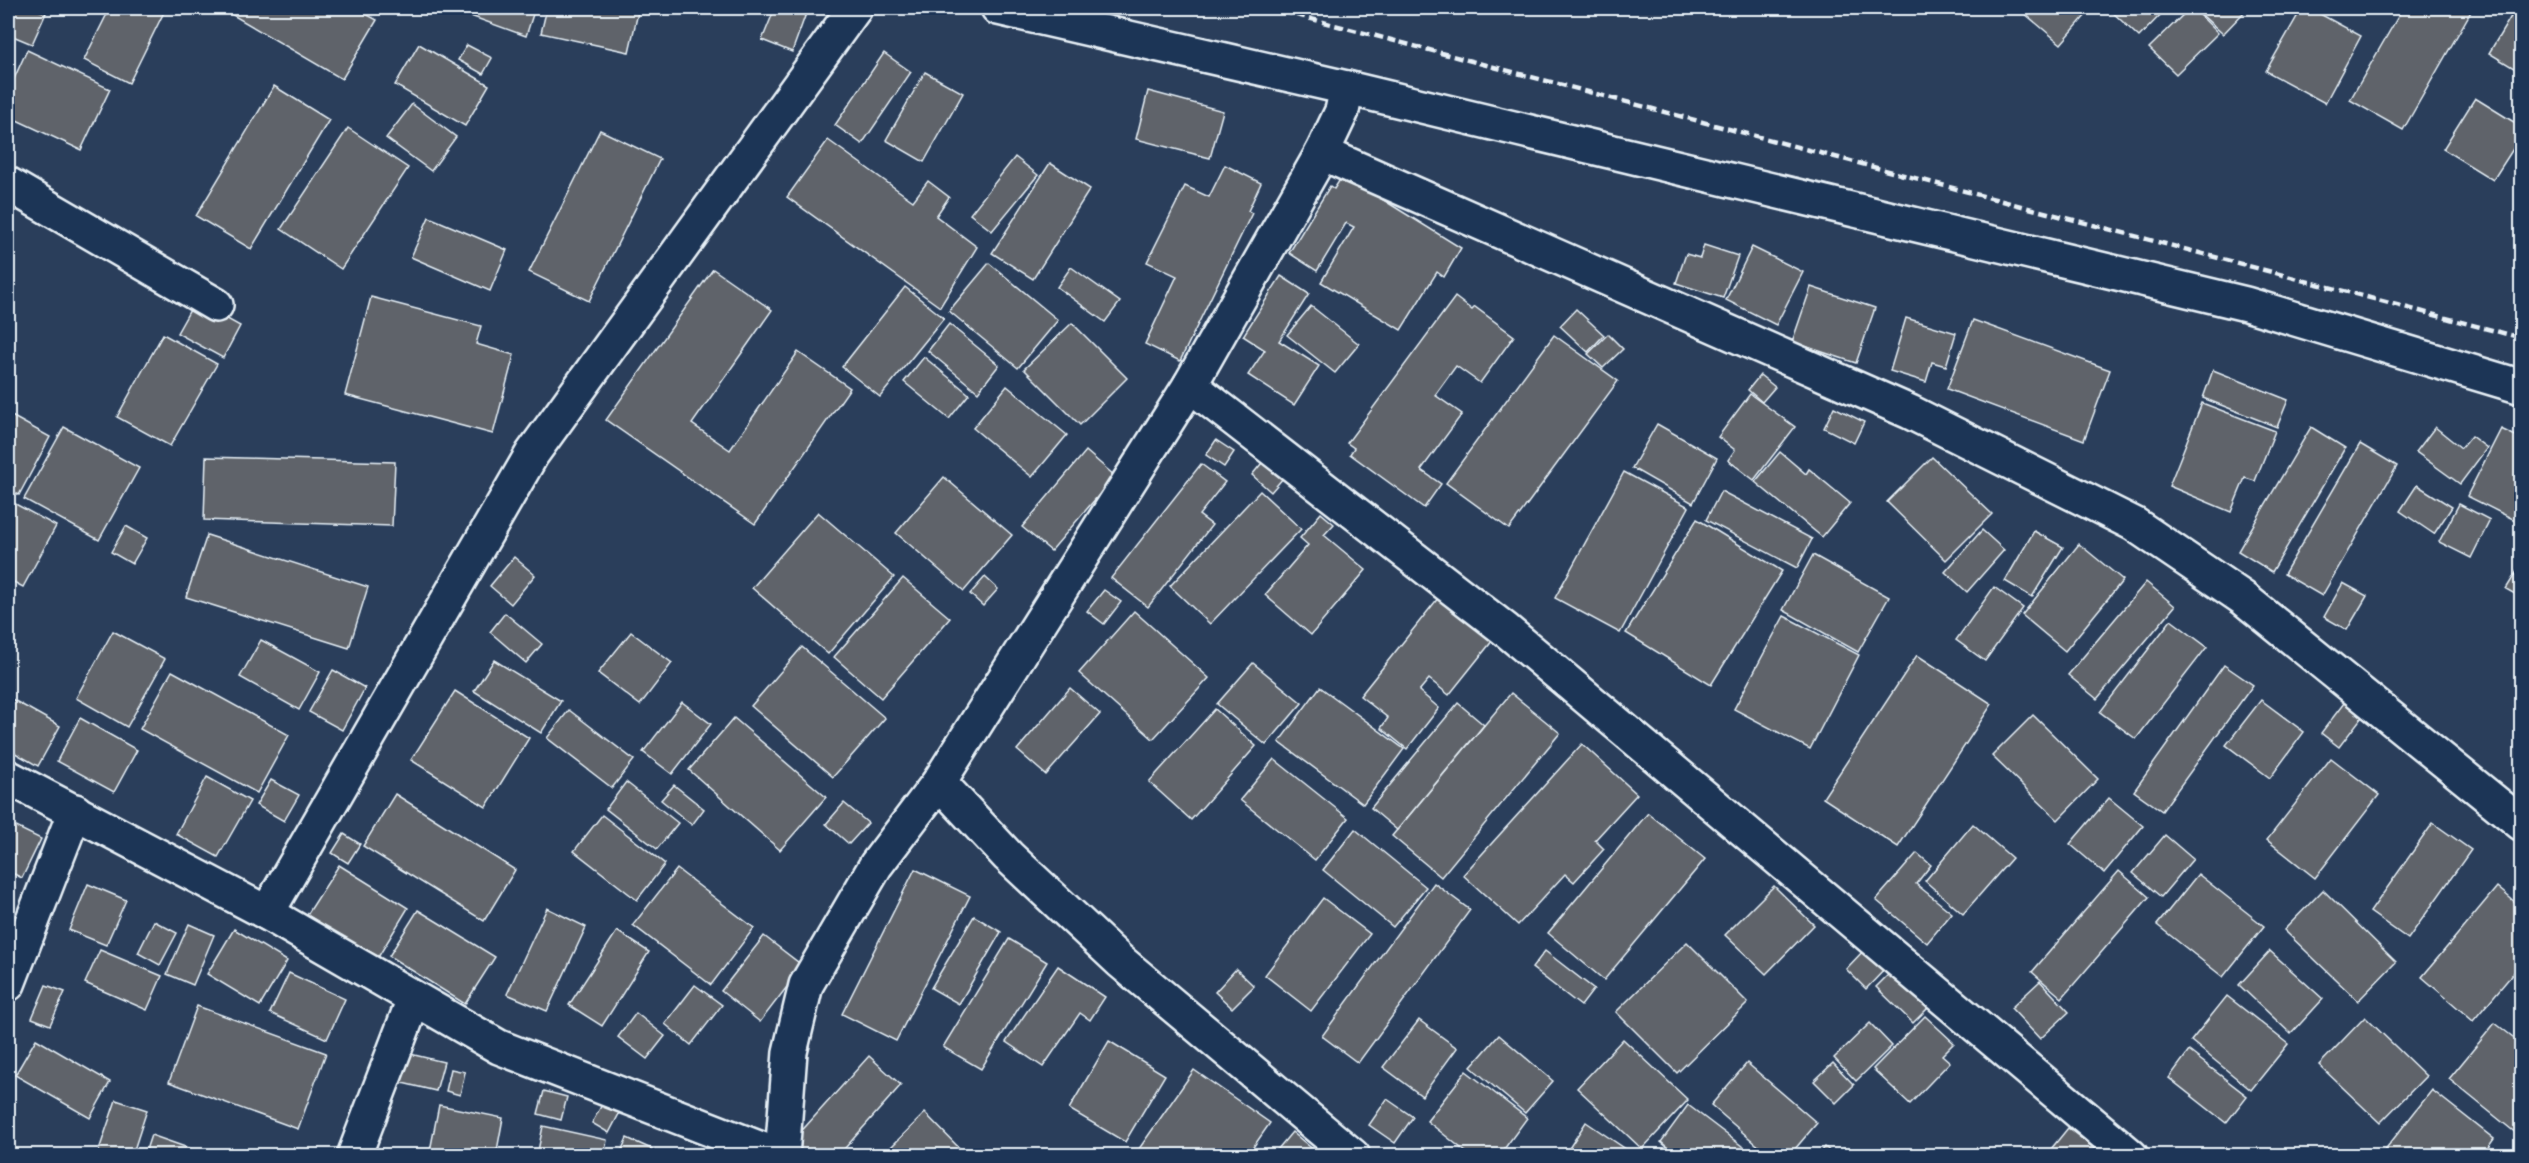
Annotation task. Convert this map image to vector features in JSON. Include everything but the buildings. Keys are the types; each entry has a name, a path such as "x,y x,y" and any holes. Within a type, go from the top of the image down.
{"street":[{"path":"267,913 532,454 855,8"},
{"path":"998,8 1347,88 2246,304 2522,387"},
{"path":"8,777 267,913 499,1047 781,1155 790,1052 806,986 876,865 939,782 1190,385 1322,153 1342,111 1347,88"},
{"path":"1322,153 1910,412 2134,524 2243,598 2522,824"},
{"path":"8,184 216,305"},
{"path":"1190,385 1506,630 2131,1155"},
{"path":"939,782 1008,856 1120,961 1353,1155"},
{"path":"8,984 75,811"},
{"path":"354,1155 414,999"}],"railway":[{"path":"1270,8 2522,338"}]}
